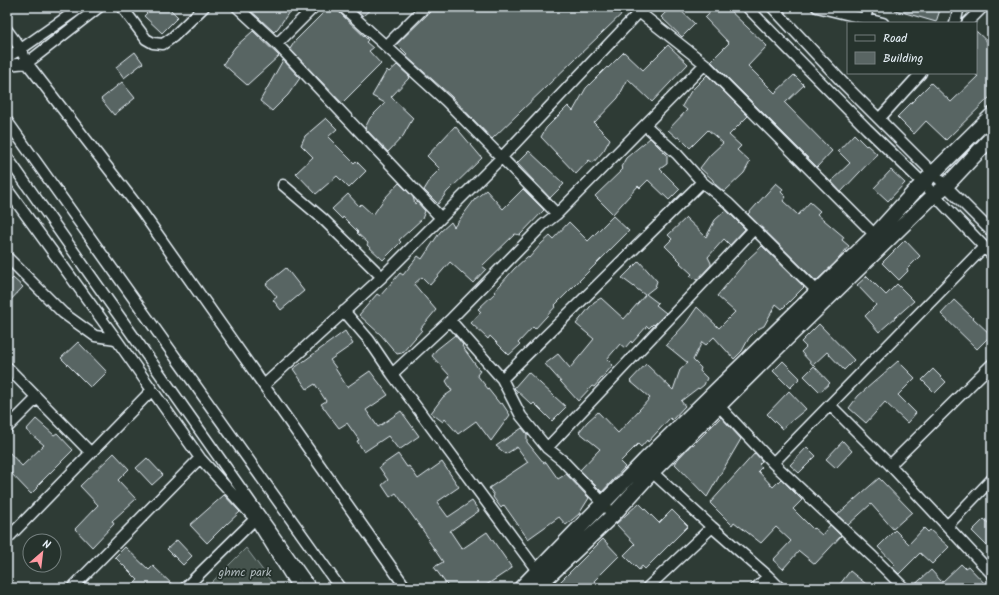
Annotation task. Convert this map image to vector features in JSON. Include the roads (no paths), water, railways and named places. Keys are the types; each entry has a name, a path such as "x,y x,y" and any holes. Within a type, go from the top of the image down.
{"street":[{"path":"7,57 21,49 81,7"},
{"path":"7,65 27,63 99,7"},
{"path":"122,7 146,39 153,43 163,44 173,37 204,7"},
{"path":"237,7 277,44 441,218"},
{"path":"277,44 314,7"},
{"path":"343,7 446,101 557,214"},
{"path":"386,46 425,7"},
{"path":"747,7 867,129 929,179 946,186 992,232"},
{"path":"772,7 782,11 845,85 879,119 929,179 934,195 992,255"},
{"path":"817,7 878,22"},
{"path":"865,19 868,7"},
{"path":"955,22 959,7"},
{"path":"968,22 983,7"},
{"path":"264,385 382,278 502,158 641,10 705,64 875,235"},
{"path":"7,30 21,49 27,63 142,212 406,588"},
{"path":"392,374 450,320 705,64"},
{"path":"879,119 920,74"},
{"path":"7,121 340,588"},
{"path":"536,588 649,466 705,402 875,235 914,192 990,122"},
{"path":"645,125 677,154 702,182 729,204 817,291"},
{"path":"649,466 719,406 934,195 946,186 965,164 992,137"},
{"path":"7,157 311,588"},
{"path":"502,379 702,182"},
{"path":"283,185 323,219 382,278"},
{"path":"8,195 116,339 151,391 200,458 255,519 298,588"},
{"path":"547,448 754,229"},
{"path":"773,463 984,247"},
{"path":"7,257 63,313 94,336 116,339"},
{"path":"344,311 369,340 392,374 538,572"},
{"path":"450,320 502,379 521,416 547,448 562,460 608,509"},
{"path":"890,465 992,364"},
{"path":"7,367 36,399 91,453"},
{"path":"7,539 151,391"},
{"path":"7,428 36,399"},
{"path":"705,402 719,406 773,463 904,588"},
{"path":"830,405 890,465 992,574"},
{"path":"72,588 200,458"},
{"path":"649,466 780,588"},
{"path":"947,526 992,479"},
{"path":"521,588 608,509"},
{"path":"185,588 255,519"},
{"path":"647,588 712,526"},
{"path":"756,588 768,576"}],"park label":[{"name":"ghmc park","path":"245,572"}]}
